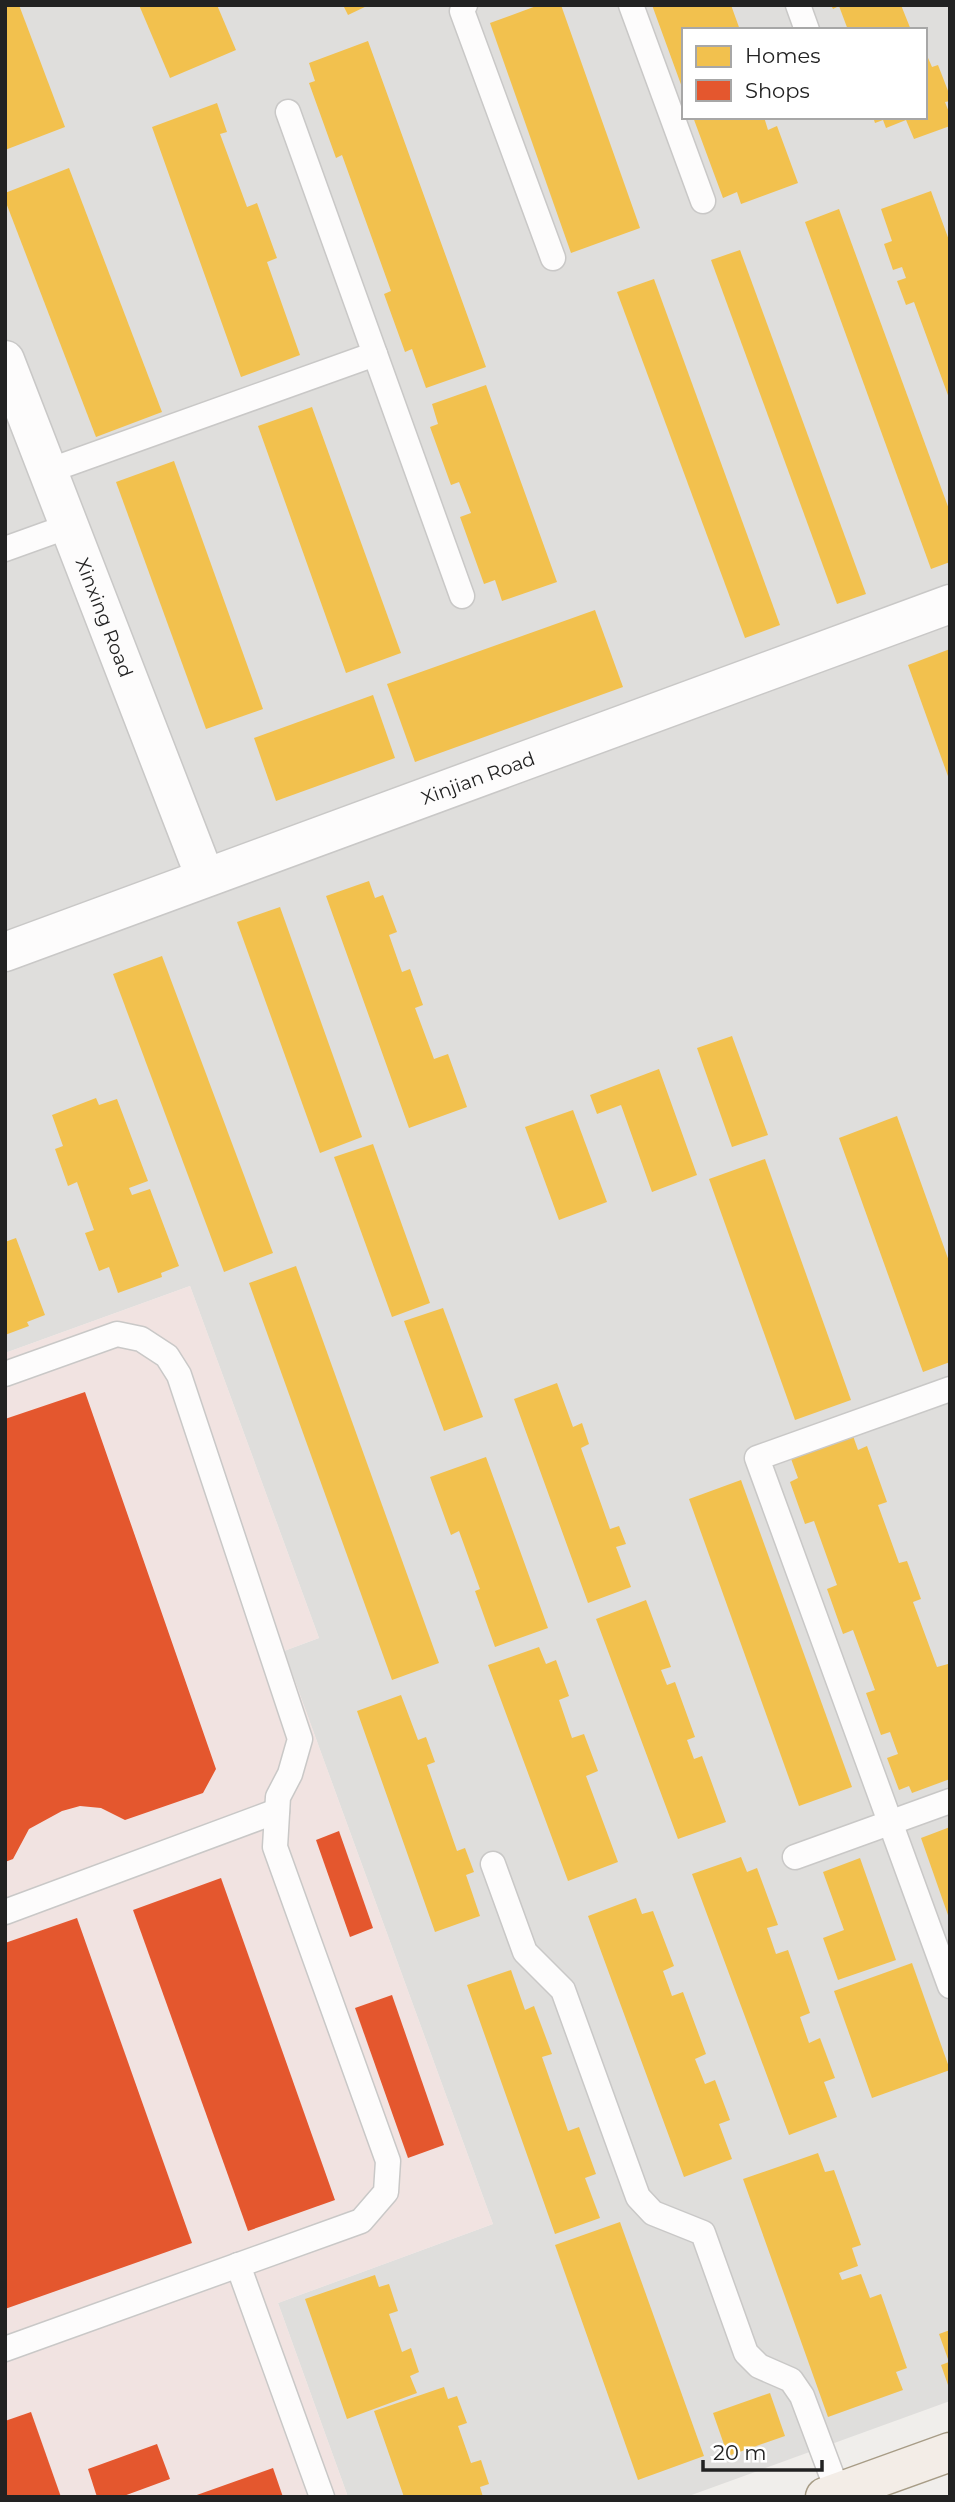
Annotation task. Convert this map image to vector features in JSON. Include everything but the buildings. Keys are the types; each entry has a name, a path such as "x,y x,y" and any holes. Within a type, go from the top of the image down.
{"main road":[{"path":"831,2494 950,2452"}],"street":[{"name":"Xinxing Road","path":"5,360 205,877"},
{"name":"Xinjian Road","path":"5,952 950,604"}],"lane":[{"path":"465,5 463,11 553,258"},
{"path":"631,5 703,201"},
{"path":"798,5 806,28"},
{"path":"288,112 462,596"},
{"path":"48,471 375,354"},
{"path":"5,549 69,526"},
{"path":"5,1374 117,1334 141,1339 167,1356 179,1375 300,1739 290,1774 278,1797 275,1847 388,2161 386,2192 361,2221 5,2349"},
{"path":"950,1390 757,1458 950,1986"},
{"path":"795,1857 950,1801"},
{"path":"5,1912 277,1811"},
{"path":"493,1864 525,1952 563,1990 638,2197 653,2213 703,2232 746,2353 759,2366 791,2380 802,2396 831,2494"},
{"path":"238,2265 322,2497"}],"shaded area":[{"path":"5,5 950,5 950,2401 686,2497 348,2497 278,2303 493,2224 284,1651 319,1638 190,1286 5,1353"},
{"path":"190,1286 319,1638 284,1651 493,2224 278,2303 348,2497 5,2497 5,1353"}]}
